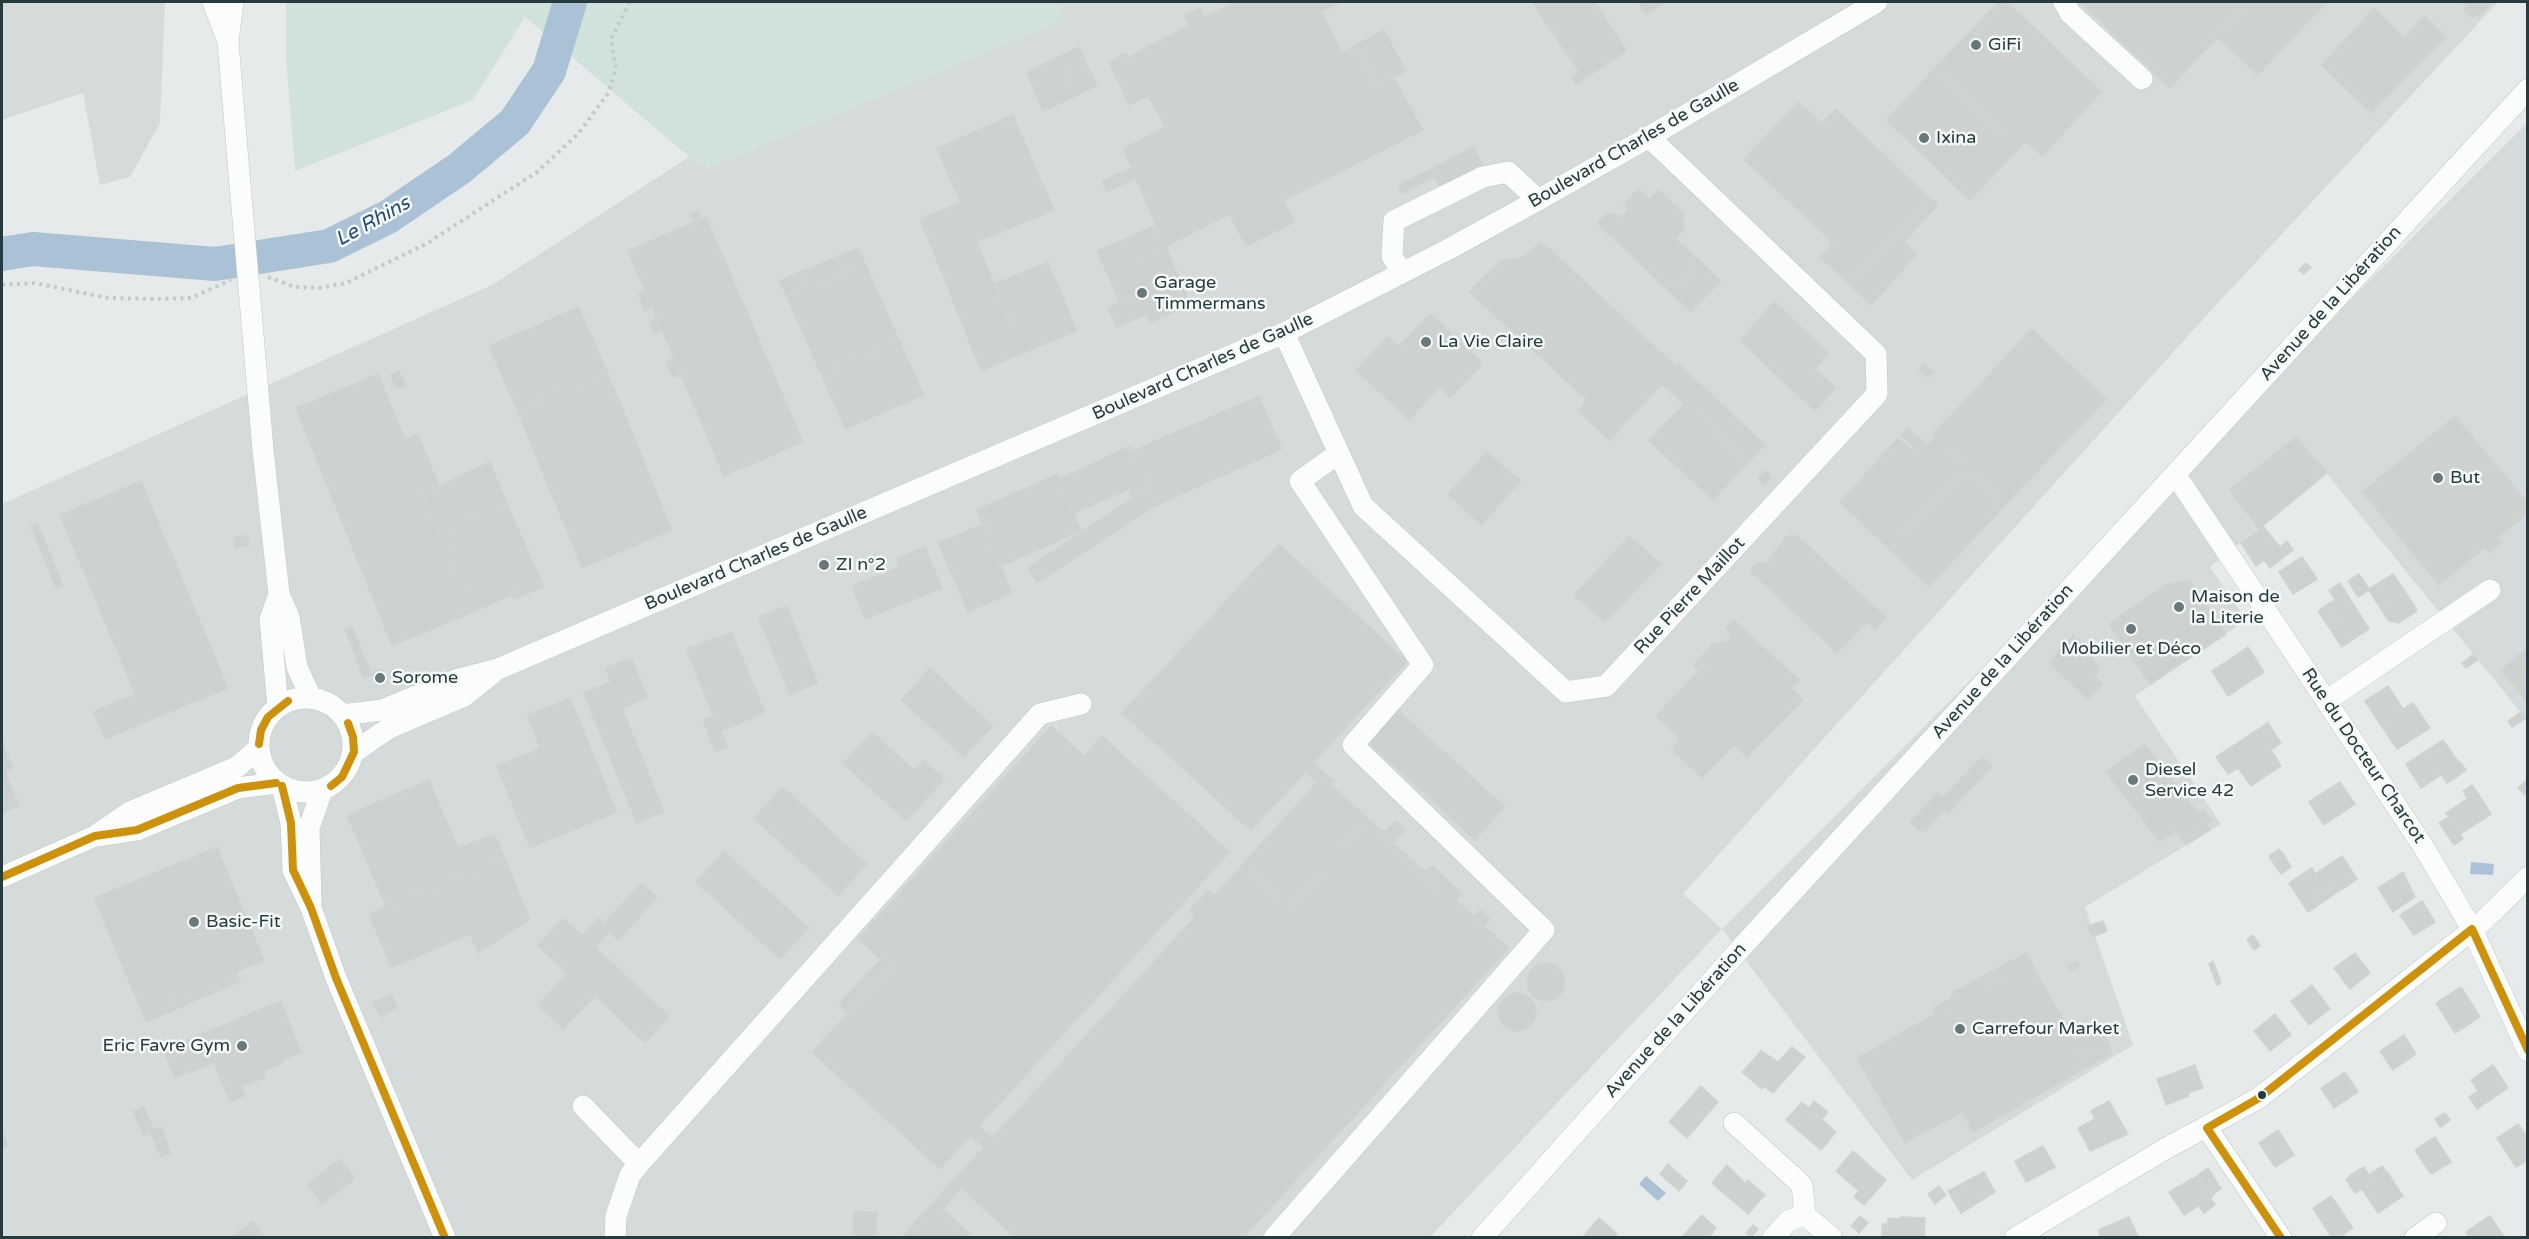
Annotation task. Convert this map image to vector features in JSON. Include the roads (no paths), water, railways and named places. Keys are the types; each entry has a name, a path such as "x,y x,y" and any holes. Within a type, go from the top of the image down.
{"street":[{"path":"213,2 228,42"},
{"path":"233,2 228,42 251,281 263,450 279,594 289,617 297,667 311,698"},
{"path":"2064,2 2070,13 2142,79"},
{"name":"Boulevard Charles de Gaulle","path":"342,715 382,710 456,680 498,669 1284,333 1538,200 1649,137 1865,5"},
{"name":"Avenue de la Libération","path":"1482,1238 1741,948 2528,89"},
{"name":"Rue Pierre Maillot","path":"1284,333 1363,506 1566,692 1606,686 1877,394 1876,354 1649,137"},
{"path":"1402,273 1392,256 1394,221 1483,177 1508,172 1538,200"},
{"path":"1274,1238 1544,930 1353,745 1423,665 1300,481 1339,453"},
{"name":"Rue du Docteur Charcot","path":"2175,474 2423,846 2472,929 2528,1051"},
{"path":"2326,701 2490,590"},
{"path":"278,707 270,619 279,594"},
{"name":"Boulevard Charles de Gaulle","path":"354,752 389,728 464,696 498,669"},
{"path":"311,698 326,702 342,715 353,737 354,752 350,766 342,777 322,790 303,793 279,784 267,772 259,748 261,730 267,717 288,701 311,698"},
{"path":"615,1238 616,1216 630,1176 639,1164 1040,714 1081,704"},
{"path":"2,877 95,836 130,812 237,767 259,748"},
{"path":"95,836 137,830 238,788 279,784"},
{"path":"279,784 291,823 293,870 311,908 336,978 445,1238"},
{"path":"311,908 309,828 322,790"},
{"path":"2015,1238 2165,1149 2259,1098 2472,929 2528,878"},
{"path":"583,1106 639,1164"},
{"path":"1734,1123 1802,1185 1805,1215 1832,1238"},
{"path":"2207,1128 2281,1238"},
{"path":"1773,1238 1788,1221 1805,1215"},
{"path":"2415,1238 2436,1223"}],"water":[{"path":"2471,862 2494,864 2493,875 2470,874"},
{"path":"1646,1176 1666,1193 1658,1201 1639,1184"}],"waterway":[{"name":"Le Rhins","path":"2,254 33,249 215,264 329,246 388,217 460,168 515,122 549,71 570,2"}],"place":[{"name":"GiFi","path":"1976,45"},
{"name":"Ixina","path":"1924,138"},
{"name":"Garage Timmermans","path":"1142,293"},
{"name":"La Vie Claire","path":"1426,342"},
{"name":"But","path":"2438,478"},
{"name":"ZI n°2","path":"824,565"},
{"name":"Maison de la Literie","path":"2179,607"},
{"name":"Mobilier et Déco","path":"2131,629"},
{"name":"Sorome","path":"380,678"},
{"name":"Diesel Service 42","path":"2133,780"},
{"name":"Basic-Fit","path":"194,922"},
{"name":"Carrefour Market","path":"1960,1029"},
{"name":"Eric Favre Gym","path":"242,1046"}]}
